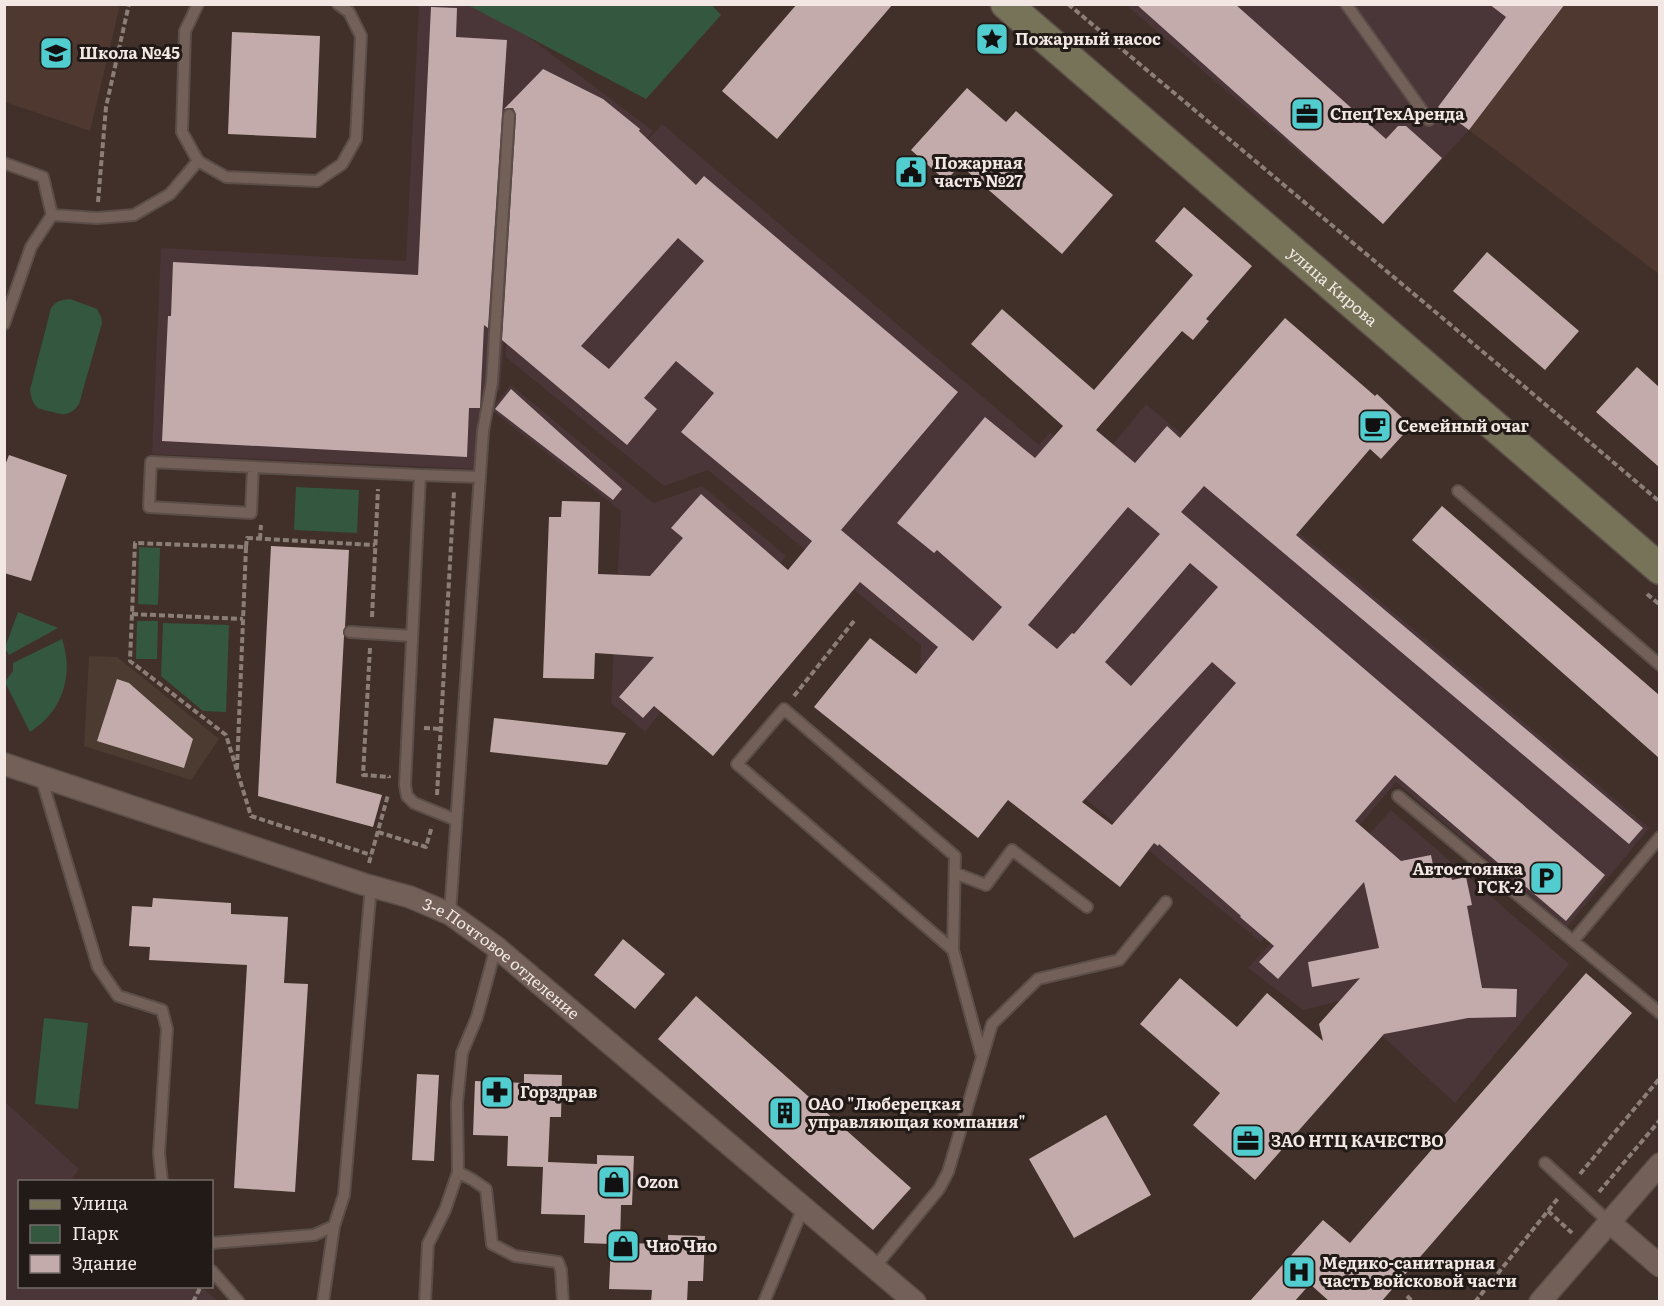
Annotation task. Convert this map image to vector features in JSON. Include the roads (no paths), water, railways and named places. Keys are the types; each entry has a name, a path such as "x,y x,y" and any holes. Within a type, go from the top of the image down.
{"main road":[{"name":"улица Кирова","path":"1006,4 1659,569"}],"street":[{"name":"3-е Почтовое отделение","path":"4,764 367,885 410,897 450,914 496,947 915,1302"},
{"path":"1540,1302 1659,1164"},
{"path":"1608,1221 1659,1266"}],"lane":[{"path":"198,4 185,31 182,132 198,161 226,177 317,181 342,164 357,139 361,36 349,12 338,4"},
{"path":"1346,4 1429,120"},
{"path":"450,914 483,431 492,382 509,115"},
{"path":"52,215 97,218 134,215 170,194 198,161"},
{"path":"4,163 43,177 52,215 31,247 4,324"},
{"path":"253,468 251,513 149,507 151,462 480,477"},
{"path":"420,475 405,784 407,796 414,803 456,820"},
{"path":"1458,491 1659,665"},
{"path":"350,632 412,636"},
{"path":"953,950 737,764 784,709 955,856 953,950 982,1057"},
{"path":"41,777 98,967 118,996 162,1010 167,1029 159,1153 162,1180"},
{"path":"1398,796 1659,1013"},
{"path":"1573,941 1659,837"},
{"path":"955,873 986,885 1012,850 1087,907"},
{"path":"324,1302 334,1226 344,1195 367,885"},
{"path":"874,1268 939,1189 948,1172 992,1024 1038,978 1119,960 1166,902"},
{"path":"425,1302 428,1244 445,1210 458,1172 457,1103 462,1053 477,1017 496,947"},
{"path":"1545,1163 1608,1221"},
{"path":"458,1172 486,1189 492,1245 515,1256 558,1262 561,1270 563,1302"},
{"path":"764,1302 803,1208"},
{"path":"213,1243 314,1235 334,1226"},
{"path":"213,1272 239,1302"}],"place":[{"name":"Пожарный насос","path":"992,39"},
{"name":"Школа №45","path":"56,53"},
{"name":"СпецТехАренда","path":"1307,114"},
{"name":"Пожарная часть №27","path":"911,172"},
{"name":"Семейный очаг","path":"1375,426"},
{"name":"Автостоянка ГСК-2","path":"1546,878"},
{"name":"Горздрав","path":"497,1092"},
{"name":"ОАО \"Люберецкая управляющая компания\"","path":"785,1113"},
{"name":"ЗАО НТЦ КАЧЕСТВО","path":"1248,1141"},
{"name":"Ozon","path":"614,1182"},
{"name":"Чио Чио","path":"623,1246"},
{"name":"Медико-санитарная часть войсковой части","path":"1299,1272"}]}
